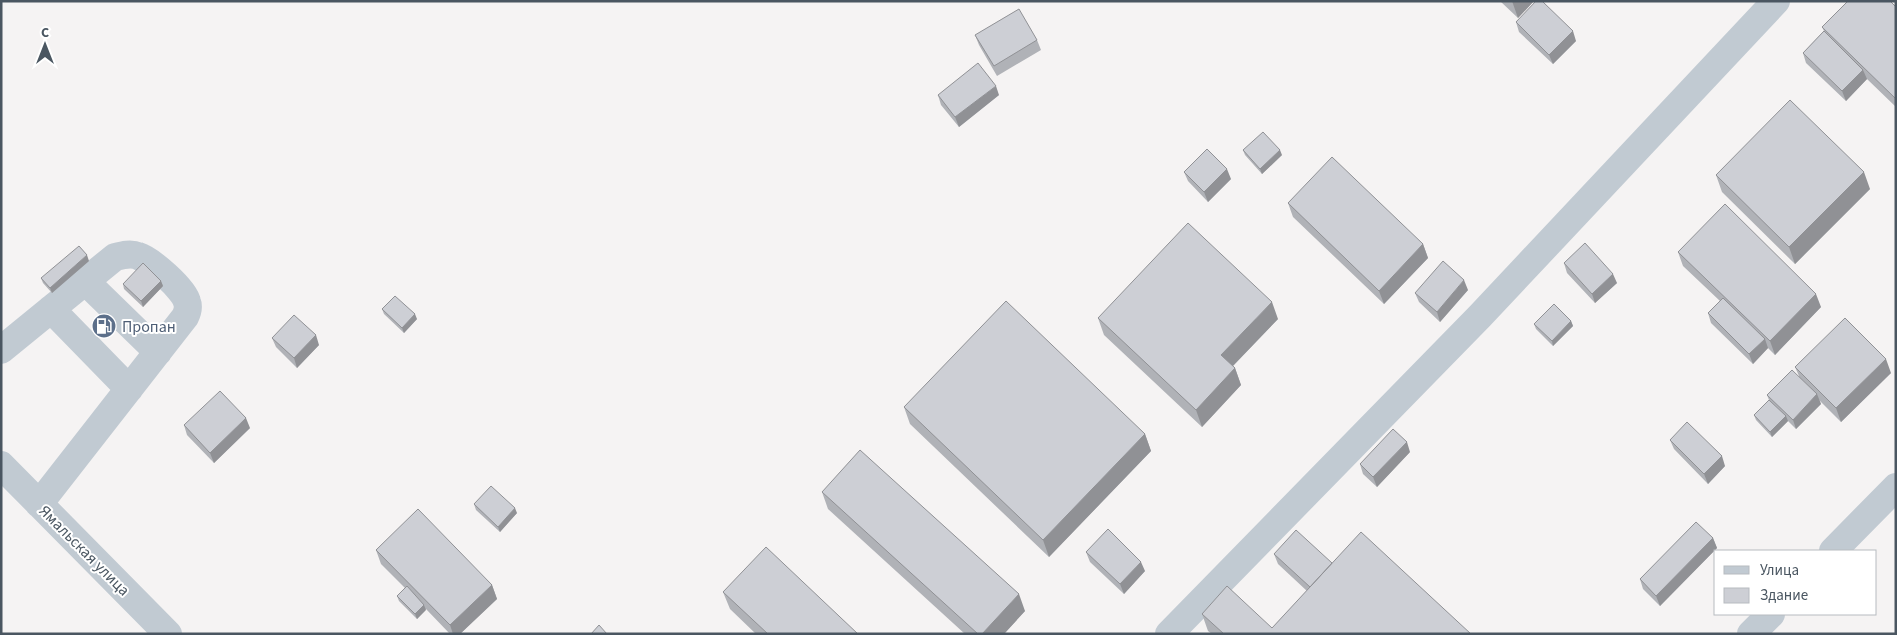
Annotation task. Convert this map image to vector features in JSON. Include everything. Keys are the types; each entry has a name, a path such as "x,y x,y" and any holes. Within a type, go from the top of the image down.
{"street":[{"path":"1169,634 1480,316 1776,1"},
{"path":"1,350 115,257 127,254 138,255 149,262 182,292 187,302 188,312 185,318 39,504"},
{"path":"86,281 158,352"},
{"path":"52,309 129,389"},
{"name":"Ямальская улица","path":"1,465 168,634"},
{"path":"1834,550 1896,487"},
{"path":"1751,634 1770,615"}],"building":[{"path":"1536,1 1542,1 1573,31 1549,55 1516,22"},
{"path":"1848,1 1890,1 1896,7 1896,99 1822,27"},
{"path":"1019,9 1037,40 994,66 975,35"},
{"path":"1824,31 1863,70 1842,91 1803,53"},
{"path":"978,63 996,86 955,117 938,95"},
{"path":"1790,100 1864,172 1789,247 1716,175"},
{"path":"1263,132 1280,150 1260,169 1243,150"},
{"path":"1207,149 1227,169 1204,192 1184,172"},
{"path":"1332,157 1423,244 1379,291 1288,203"},
{"path":"1725,204 1816,294 1770,341 1678,252"},
{"path":"1188,223 1272,302 1221,355 1235,368 1196,410 1098,318"},
{"path":"1585,243 1613,274 1592,294 1564,263"},
{"path":"79,246 87,255 50,288 41,278"},
{"path":"1443,261 1464,280 1437,312 1415,293"},
{"path":"143,263 161,281 141,301 123,284"},
{"path":"395,296 415,314 402,328 382,309"},
{"path":"1723,298 1765,339 1749,354 1708,313"},
{"path":"1006,301 1145,434 1043,540 904,407"},
{"path":"1554,304 1571,321 1552,341 1534,324"},
{"path":"294,315 316,335 294,358 272,338"},
{"path":"1845,318 1886,359 1836,408 1795,367"},
{"path":"1792,370 1817,394 1793,420 1767,395"},
{"path":"220,391 246,418 210,453 184,425"},
{"path":"1769,400 1786,416 1770,432 1754,415"},
{"path":"1687,422 1722,456 1704,474 1670,440"},
{"path":"1393,429 1407,442 1373,477 1360,464"},
{"path":"860,450 1019,594 982,634 978,634 822,492"},
{"path":"491,486 515,508 498,527 474,504"},
{"path":"418,509 492,585 450,625 376,550"},
{"path":"1696,522 1713,538 1656,596 1640,579"},
{"path":"1108,529 1141,562 1120,584 1086,552"},
{"path":"1296,530 1332,563 1310,587 1274,554"},
{"path":"1361,532 1471,634 1224,634 1202,614 1227,586 1272,628"},
{"path":"766,547 858,634 768,634 723,592"},
{"path":"407,586 424,605 415,614 397,596"},
{"path":"599,625 607,634 591,634"}],"place":[{"name":"Пропан","path":"104,326"}]}
